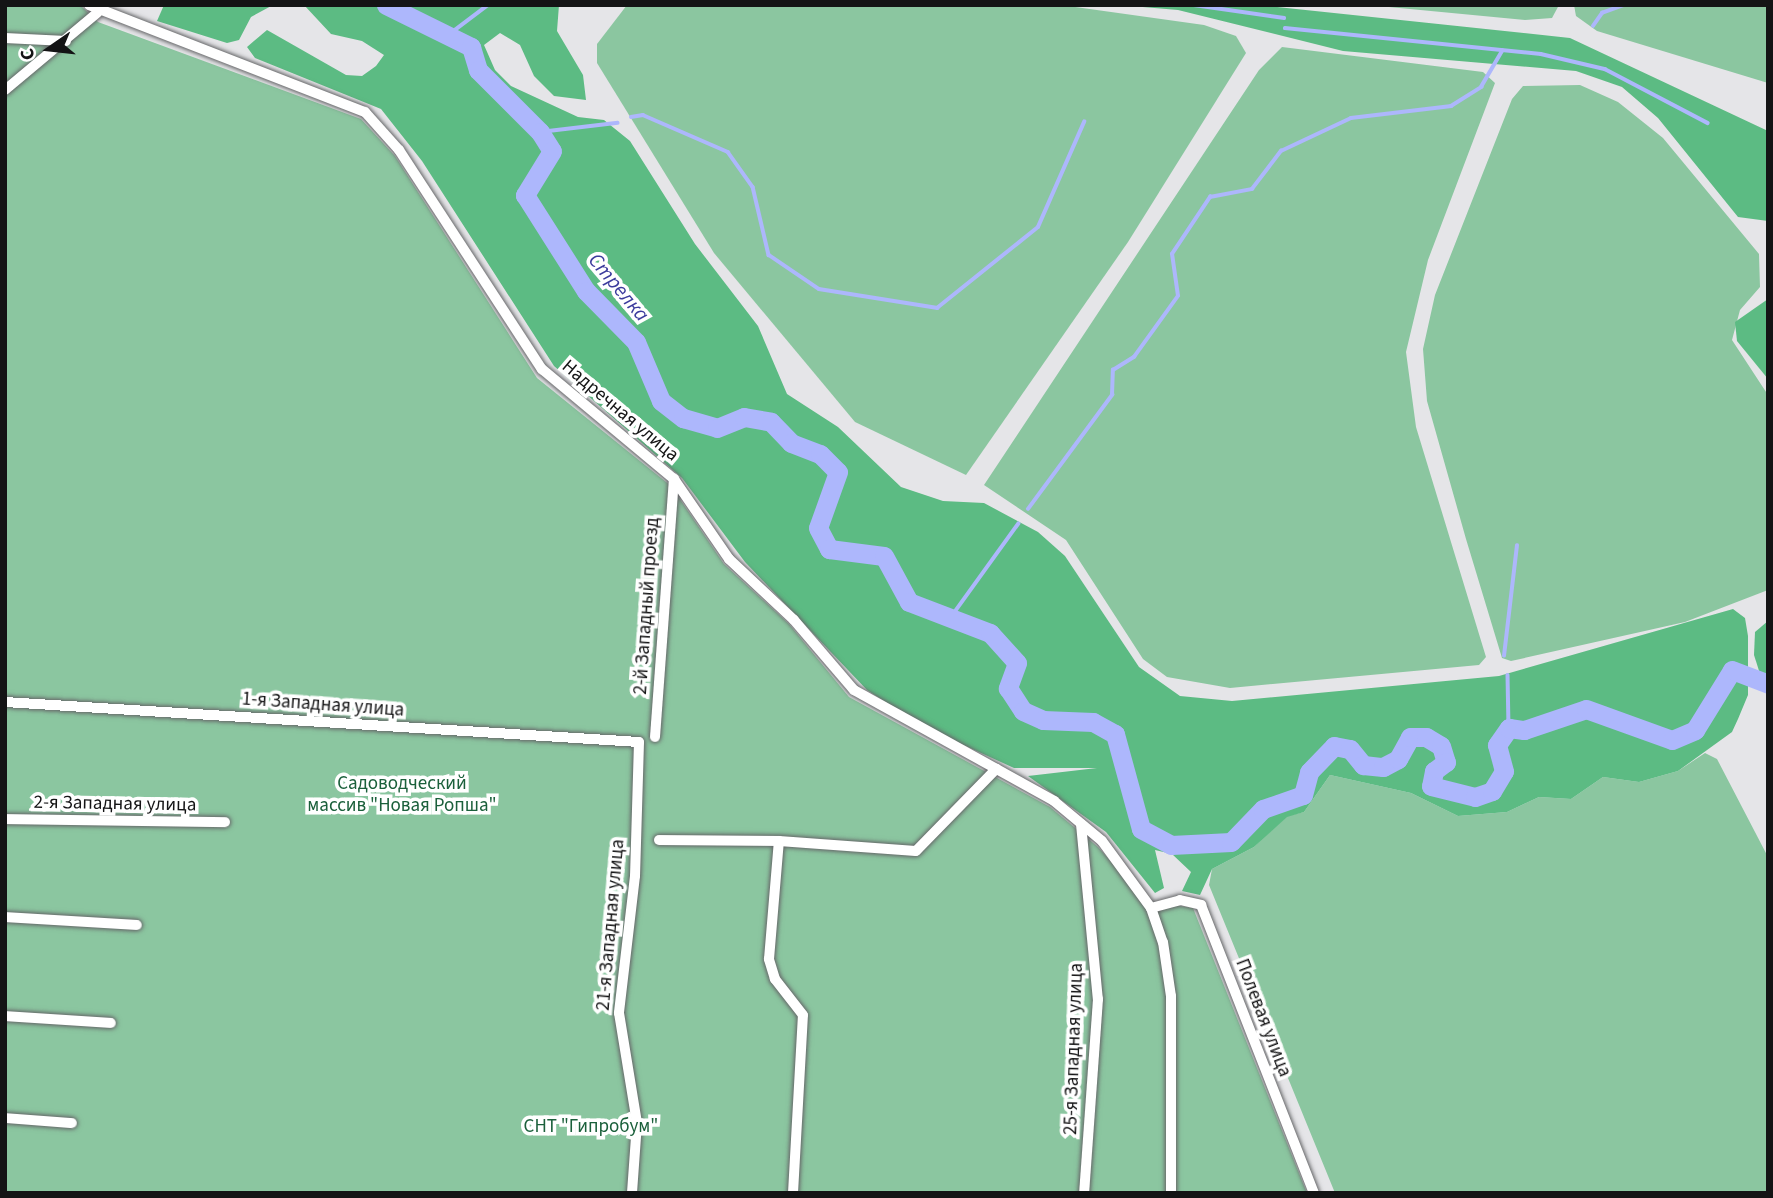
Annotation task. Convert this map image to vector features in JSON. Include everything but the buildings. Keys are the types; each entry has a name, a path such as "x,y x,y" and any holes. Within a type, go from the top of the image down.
{"street":[{"path":"5,90 66,41 93,9"},
{"name":"Надречная улица","path":"93,9 365,112 399,150 542,369 674,479 729,559 854,690 996,769 1081,824 1102,841 1151,908"},
{"path":"5,38 66,41"},
{"name":"2-й Западный проезд","path":"655,737 674,479"},
{"name":"1-я Западная улица","path":"5,702 639,742"},
{"name":"21-я Западная улица","path":"632,1193 637,1123 620,1013 635,876 639,742"},
{"path":"659,840 779,841 916,851 996,769"},
{"name":"2-я Западная улица","path":"5,819 225,822"},
{"name":"25-я Западная улица","path":"1081,824 1098,999 1084,1193"},
{"path":"779,841 769,960 775,979 803,1015 793,1193"},
{"name":"Полевая улица","path":"1151,908 1180,900 1201,905 1314,1193"},
{"path":"1151,908 1171,996 1171,1193"},
{"path":"5,916 137,925"},
{"path":"5,1016 111,1023"},
{"path":"5,1118 72,1123"}],"green space":[{"name":"Садоводческий массив \"Новая Ропша\"","path":"5,5 80,5 98,22 361,119 395,156 537,378 671,486 724,564 789,624 849,697 1050,807 1098,847 1146,901 1193,908 1307,1193 5,1193"},
{"path":"164,5 273,5 251,17 239,40 227,43 157,21"},
{"path":"304,5 559,5 557,31 583,75 586,100 554,96 534,76 520,45 500,33 484,45 495,70 511,86 578,117 604,120 630,141 695,244 758,326 787,394 838,427 901,487 943,501 984,503 1038,532 1065,556 1139,667 1180,696 1232,701 1499,676 1733,609 1745,618 1748,636 1748,695 1732,732 1678,771 1639,782 1603,777 1571,799 1539,797 1507,812 1458,816 1411,793 1330,775 1304,812 1287,817 1254,847 1212,869 1200,895 1182,891 1191,872 1172,854 1155,850 1164,888 1155,893 1106,832 1028,776 1097,768 1014,768 924,727 867,690 745,562 682,478 554,366 422,161 381,109 255,58 247,47 267,30 346,75 362,76 376,66 384,55 362,41 331,34"},
{"path":"627,5 1061,5 1204,25 1236,36 1246,53 1128,242 966,475 855,422 714,253 597,63 597,44"},
{"path":"1119,5 1259,5 1570,38 1768,131 1768,221 1738,217 1658,118 1622,87 1576,71 1343,51 1178,10"},
{"path":"1368,5 1559,5 1552,18 1525,20"},
{"path":"1574,5 1768,5 1768,83 1597,31 1576,16"},
{"path":"1282,47 1483,72 1495,83 1428,260 1406,352 1416,427 1486,657 1479,665 1230,688 1167,677 1143,659 1066,540 984,485 1259,70"},
{"path":"1580,85 1618,102 1663,138 1759,254 1760,287 1740,310 1732,340 1768,395 1768,590 1685,622 1511,661 1502,658 1427,401 1423,349 1435,295 1512,99 1523,86"},
{"path":"1768,299 1768,379 1737,341 1735,322"},
{"path":"1768,621 1768,699 1754,655 1755,632"},
{"path":"1705,753 1717,759 1768,857 1768,1193 1335,1193 1209,885 1212,869 1254,847 1287,816 1304,812 1330,775 1411,793 1458,816 1507,812 1539,797 1571,799 1603,777 1639,782 1678,771"}],"waterway":[{"name":"Стрелка","path":"386,5 471,47 478,70 540,132 552,151 525,195 586,291 636,342 661,401 683,418 717,428 744,417 771,422 791,443 820,454 838,472 818,528 829,549 884,556 909,602 990,633 1017,663 1008,688 1023,711 1043,720 1093,722 1115,734 1141,829 1171,845 1231,842 1263,809 1303,795 1309,772 1334,746 1350,749 1363,765 1383,767 1398,759 1410,737 1426,737 1441,746 1446,762 1434,771 1431,786 1475,797 1492,791 1504,771 1497,745 1509,728 1524,730 1586,709 1672,740 1695,730 1732,670 1768,684"},
{"path":"451,33 488,5"},
{"path":"1194,5 1284,18"},
{"path":"1593,26 1602,13 1624,5"},
{"path":"1285,28 1541,54 1605,69 1708,123"},
{"path":"1028,509 1112,395 1113,370 1134,357 1178,296 1172,254 1210,197 1252,189 1281,151 1351,118 1451,106 1481,87 1502,51"},
{"path":"631,117 643,115 728,152 753,187 769,255 819,289 937,308 1038,227 1084,122"},
{"path":"540,132 617,123"},
{"path":"951,617 1018,524"},
{"path":"1504,656 1517,546"},
{"path":"1508,675 1509,728"}],"park label":[{"name":"СНТ \"Гипробум\"","path":"591,1127"}]}
